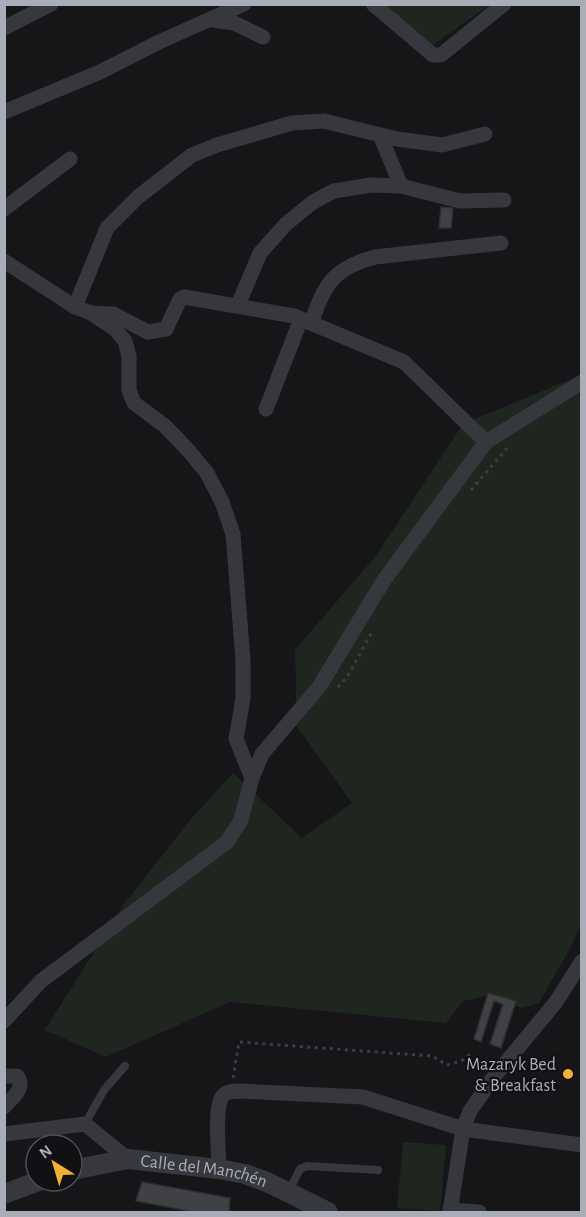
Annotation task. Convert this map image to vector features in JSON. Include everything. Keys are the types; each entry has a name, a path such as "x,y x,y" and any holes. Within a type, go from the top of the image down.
{"street":[{"path":"4,28 51,4"},
{"path":"4,112 213,20 244,4"},
{"path":"373,4 433,55 441,55 504,4"},
{"path":"213,20 234,23 263,37"},
{"path":"75,307 107,228 138,196 192,155 216,145 292,123 324,121 380,135 442,145 485,134"},
{"path":"380,135 401,186"},
{"path":"4,209 69,159"},
{"path":"238,305 260,253 286,224 313,202 334,191 371,185 401,186 460,201 504,200"},
{"path":"266,409 306,321 327,283 356,262 375,257 501,243"},
{"path":"4,261 75,307 90,313 115,329 125,341 129,356 129,390 134,403 165,426 188,450 207,473 222,502 232,534 243,660 243,698 236,739 252,778"},
{"path":"90,313 113,314 148,332 158,332 166,329 180,299 184,297 238,305 306,321 404,362 486,442"},
{"path":"4,1021 41,981 227,842 241,819 252,778 262,754 319,687 384,580 486,442 582,382"},
{"path":"479,1212 450,1211 463,1129 470,1111 481,1094 556,1002 582,961"},
{"path":"4,1076 18,1076 21,1087 4,1107"},
{"path":"219,1169 218,1109 222,1097 230,1091 363,1097 463,1129 582,1144"},
{"path":"4,1134 85,1124 128,1160"},
{"name":"Calle del Manchén","path":"84,1168 128,1160 219,1169 245,1174 289,1191 328,1212"},
{"path":"4,1194 24,1187"}],"lane":[{"path":"85,1124 97,1100 125,1066"},
{"path":"289,1191 300,1169 307,1166 378,1170"}],"path":[{"path":"464,498 510,445"},
{"path":"333,692 348,677 374,628"},
{"path":"230,1091 239,1042 432,1056 447,1065 461,1061 473,1052"}],"shaded area":[{"path":"385,5 490,5 431,46"},
{"path":"581,375 581,923 573,943 539,1003 522,1008 486,996 463,1001 446,1023 230,1002 106,1057 45,1030 124,904 191,819 233,773 302,838 352,803 297,727 295,650 375,557 463,424"},
{"path":"403,1142 446,1145 440,1211 397,1208"}],"building":[{"path":"441,207 453,208 451,228 439,228"},
{"path":"488,993 516,1001 501,1048 490,1044 503,1004 494,1001 481,1042 474,1039"},
{"path":"142,1182 230,1198 229,1212 194,1212 136,1201"}],"place":[{"name":"Mazaryk Bed & Breakfast","path":"568,1074"}]}
